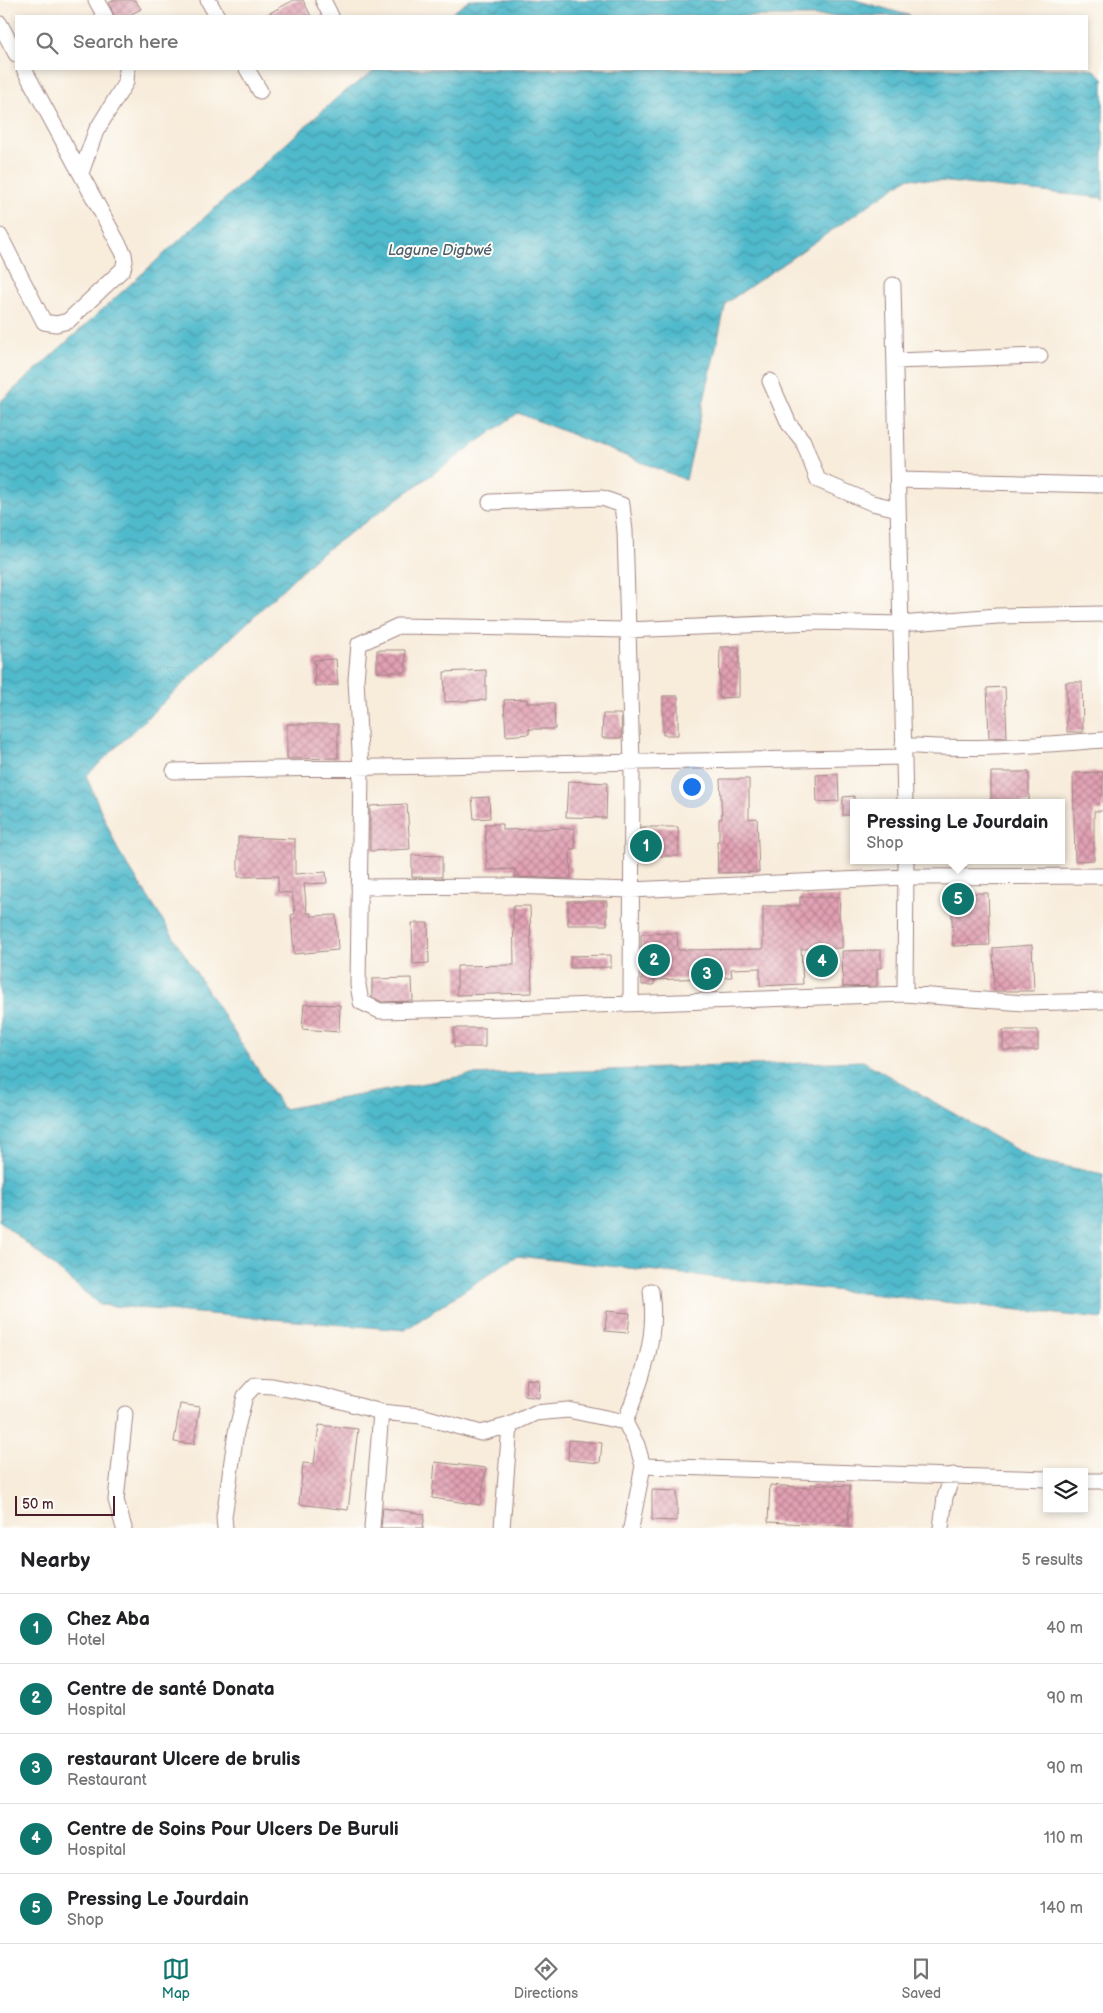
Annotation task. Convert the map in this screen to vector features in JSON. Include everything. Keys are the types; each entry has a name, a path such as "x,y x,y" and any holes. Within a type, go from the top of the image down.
{"street":[{"path":"96,0 104,15"},
{"path":"208,0 216,15"},
{"path":"322,0 330,15"},
{"path":"0,24 15,52"},
{"path":"0,236 44,322 56,324 68,321 123,269 125,261 124,254 25,70"},
{"path":"81,173 96,131 126,82 127,70"},
{"path":"248,70 260,92"},
{"path":"894,285 905,799"},
{"path":"895,361 1040,356"},
{"path":"770,381 789,424 803,441 818,480 872,503 898,509"},
{"path":"898,480 1103,485"},
{"path":"490,502 602,498 622,505 625,531 632,764 631,1003"},
{"path":"1103,614 997,616 901,624 814,622 627,630 398,626 359,644 356,680 361,769 358,985 361,1002 380,1010 906,994 1024,1003 1103,1000"},
{"path":"174,771 632,764 941,748 1024,746 1103,740"},
{"path":"906,864 906,994"},
{"path":"359,887 508,886 631,890 906,878 1103,876"},
{"path":"631,1528 643,1466 637,1445 625,1422 642,1379 653,1335 654,1311 651,1291"},
{"path":"225,1528 224,1517 236,1432 245,1396 255,1385 272,1386 323,1396 381,1412 421,1416 481,1433 510,1425 536,1413 568,1410 625,1422"},
{"path":"372,1528 381,1412"},
{"path":"124,1528 116,1500 125,1414"},
{"path":"502,1528 510,1425"},
{"path":"643,1466 1043,1479"},
{"path":"941,1528 945,1497 953,1475"},
{"path":"1088,1481 1103,1481"}],"water":[{"path":"470,0 855,0 908,15 449,15"},
{"name":"Lagune Digbwé","path":"1088,68 1096,71 1103,78 1103,200 1102,198 908,178 726,303 686,480 518,413 315,558 86,776 118,850 283,1109 469,1075 863,1061 1034,1160 1103,1174 1103,1319 516,1256 405,1330 100,1305 0,1221 0,402 339,96 376,70 1088,70"}],"building":[{"path":"114,0 135,0 141,9 130,15 114,15 109,3"},
{"path":"294,0 303,0 310,15 266,15"},
{"path":"720,647 739,647 739,697 719,698"},
{"path":"377,650 405,650 406,672 377,672"},
{"path":"336,659 338,685 315,686 314,660"},
{"path":"486,670 486,700 445,702 444,672"},
{"path":"1066,682 1082,682 1083,732 1067,732"},
{"path":"1005,687 1007,737 989,738 987,688"},
{"path":"663,696 678,696 678,735 663,735"},
{"path":"527,699 527,703 554,703 555,729 529,729 529,734 506,736 504,700"},
{"path":"603,714 621,714 622,738 602,738"},
{"path":"287,724 338,724 338,758 287,759"},
{"path":"991,772 1029,772 1029,799 991,799"},
{"path":"1103,772 1103,811 1094,811 1094,860 1075,861 1073,773"},
{"path":"838,774 839,801 817,802 816,775"},
{"path":"720,779 749,779 749,819 757,818 759,872 718,873 717,841 719,841 719,819 722,819"},
{"path":"568,781 607,783 606,818 566,817"},
{"path":"854,796 854,799 850,799 850,815 843,815 843,797"},
{"path":"489,797 490,818 474,819 472,798"},
{"path":"407,804 410,849 370,851 370,806"},
{"path":"485,824 502,824 502,830 574,828 575,849 570,849 571,879 515,877 515,869 487,870"},
{"path":"641,827 678,827 679,856 641,856"},
{"path":"238,837 295,839 295,874 326,872 327,883 304,884 307,913 311,913 311,916 336,915 338,950 294,954 291,915 295,914 292,893 278,892 278,876 238,877"},
{"path":"412,855 442,856 442,877 412,877"},
{"path":"951,893 988,893 990,945 953,946"},
{"path":"800,897 840,897 839,918 842,929 842,948 801,949 803,984 760,986 760,968 731,969 732,977 654,980 654,985 642,985 641,934 677,933 678,950 763,949 763,906 800,906"},
{"path":"568,901 607,901 607,925 568,925"},
{"path":"513,906 530,906 532,993 457,995 457,966 514,965"},
{"path":"412,923 428,923 429,963 413,964"},
{"path":"1032,945 1034,991 994,991 993,948"},
{"path":"881,950 881,968 877,968 877,986 843,987 842,951"},
{"path":"611,955 611,967 570,968 570,956"},
{"path":"412,978 413,1001 382,1002 372,997 372,979"},
{"path":"304,1004 340,1005 339,1032 302,1029"},
{"path":"454,1028 485,1028 485,1047 454,1047"},
{"path":"1003,1030 1038,1030 1038,1050 1003,1050"},
{"path":"607,1311 630,1313 628,1333 605,1331"},
{"path":"527,1379 540,1380 539,1398 525,1396"},
{"path":"180,1404 200,1407 194,1444 174,1442"},
{"path":"319,1425 358,1429 348,1510 299,1504 303,1463 314,1464"},
{"path":"569,1440 602,1443 600,1463 568,1460"},
{"path":"435,1462 486,1468 480,1505 432,1498"},
{"path":"811,1484 850,1486 848,1526 768,1522 770,1485 811,1488"},
{"path":"652,1490 677,1491 677,1521 652,1520"},
{"path":"383,1508 425,1514 423,1528 381,1528"}],"place":[{"name":"Chez Aba","path":"646,846"},
{"name":"Pressing Le Jourdain","path":"958,899"},
{"name":"Centre de santé Donata","path":"654,960"},
{"name":"Centre de Soins Pour Ulcers De Buruli","path":"822,961"},
{"name":"restaurant Ulcere de brulis","path":"707,974"}]}
